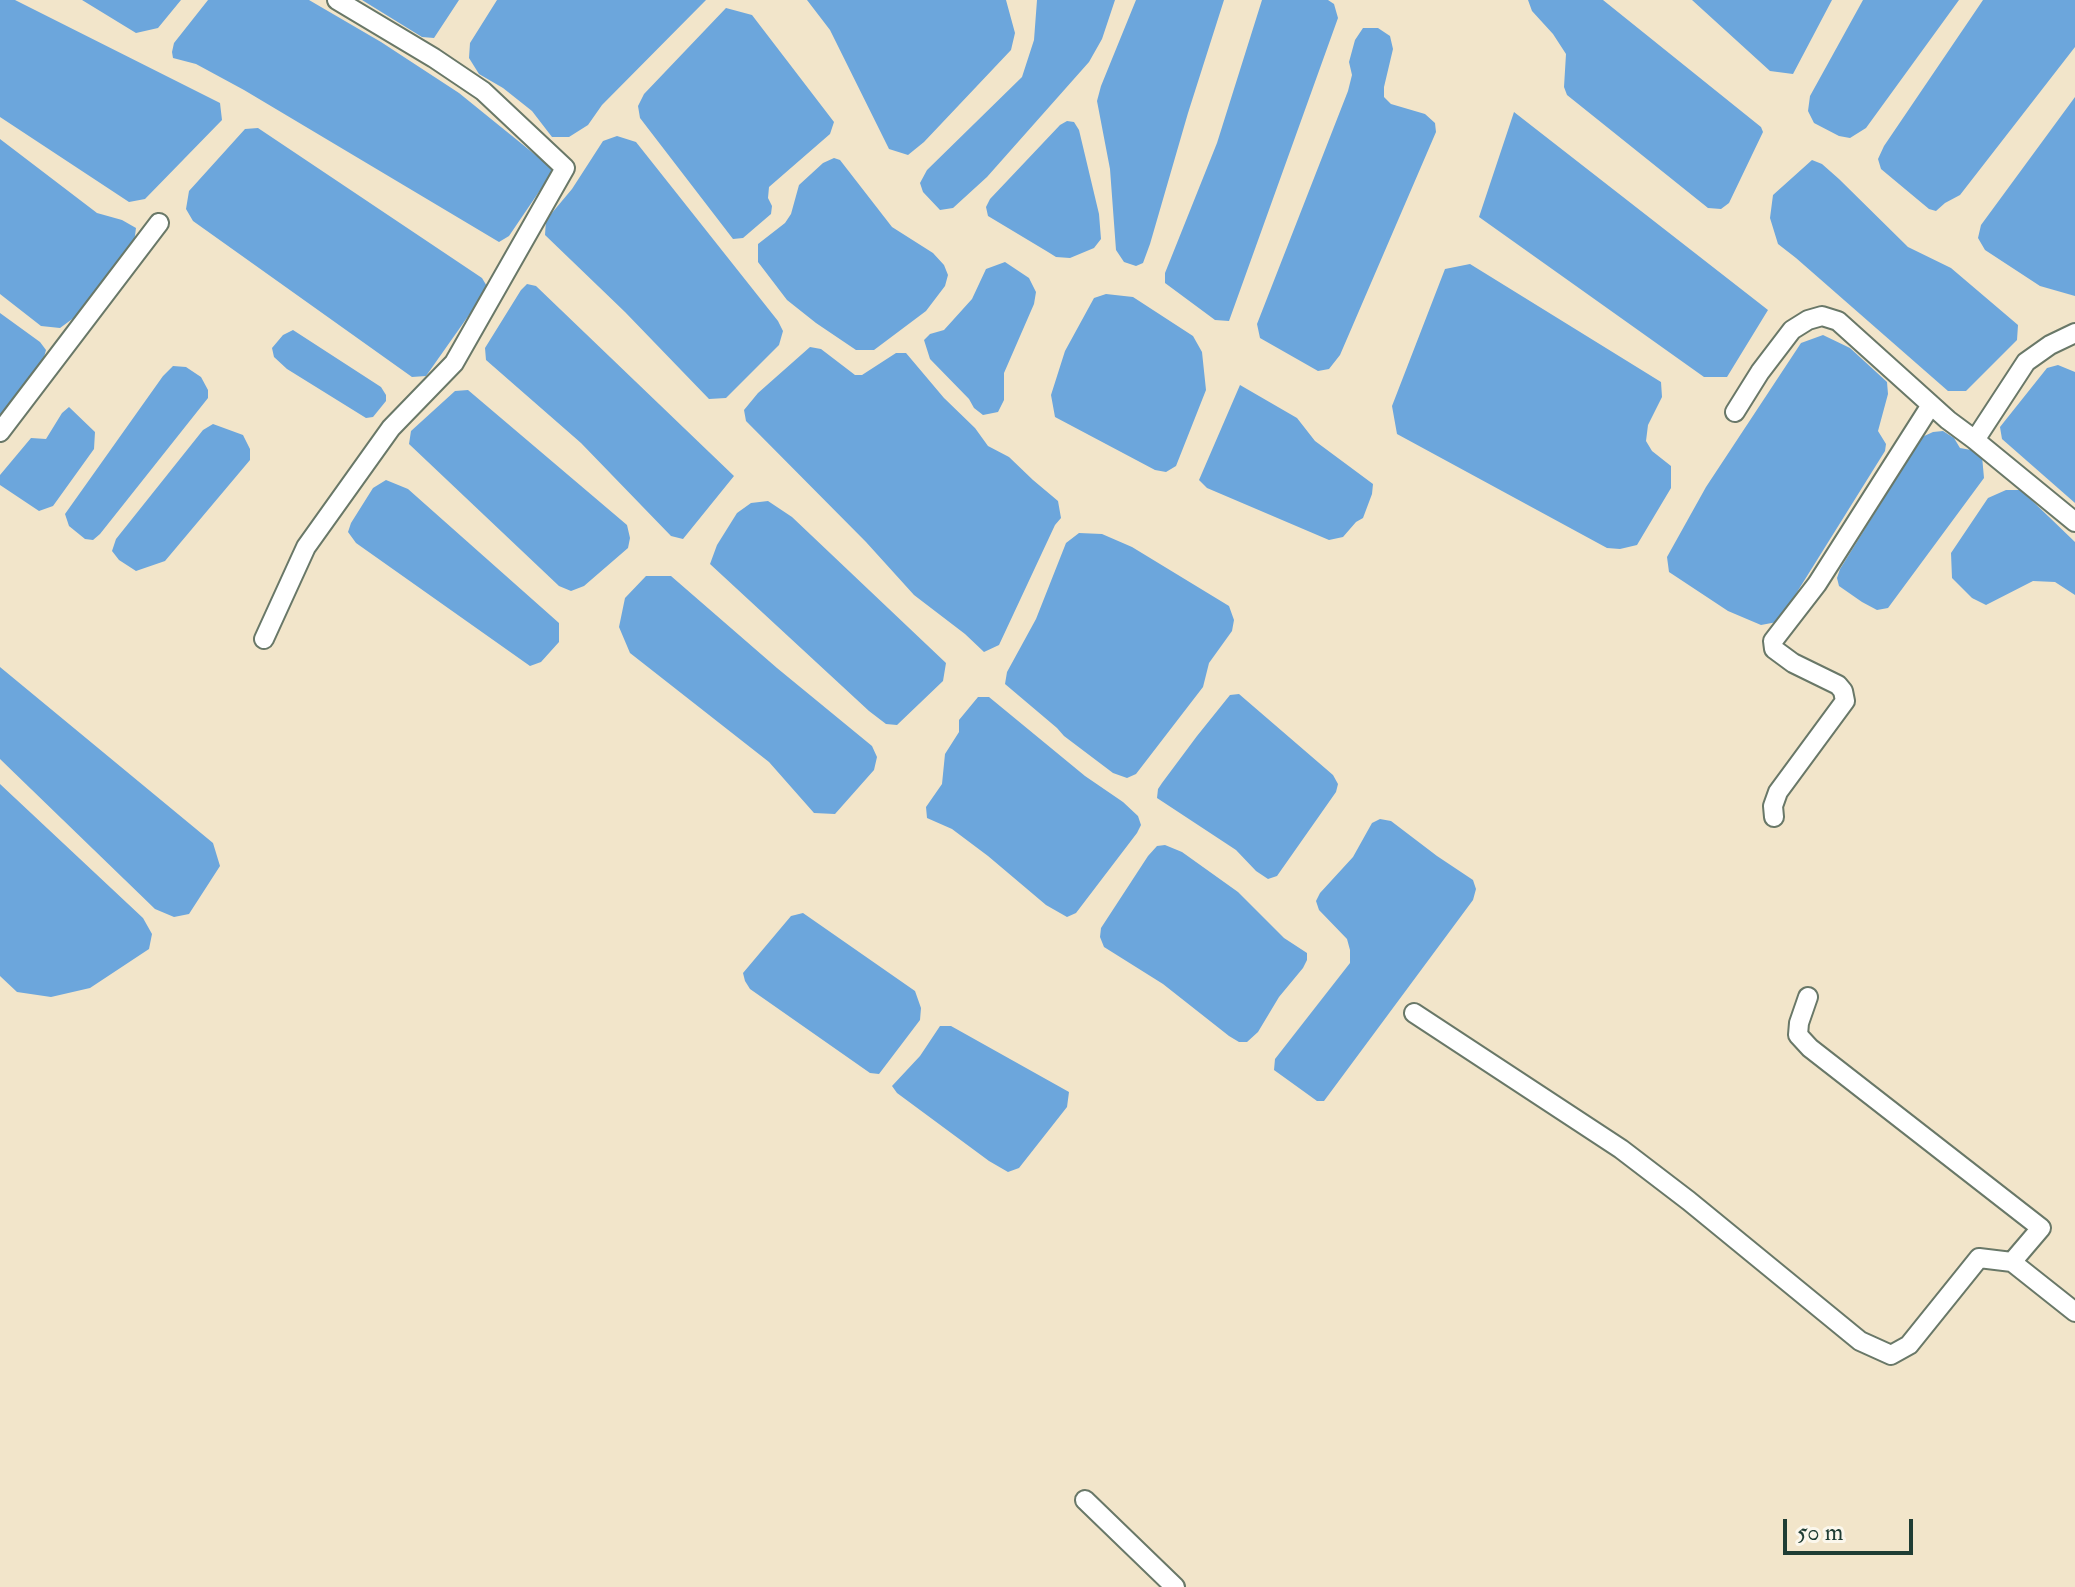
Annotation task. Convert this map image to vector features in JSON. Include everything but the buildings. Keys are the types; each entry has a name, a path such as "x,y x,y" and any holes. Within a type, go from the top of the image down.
{"street":[{"path":"264,639 306,547 391,428 454,363 565,168 483,91 337,0"},
{"path":"0,432 159,223"},
{"path":"1735,412 1792,330 1822,316 1838,321 1948,420 2075,522"},
{"path":"1975,440 2026,362 2050,345 2075,333"},
{"path":"1774,817 1773,806 1778,792 1845,701 1838,685 1793,663 1774,649 1773,641 1817,584 1931,405"},
{"path":"1808,997 1798,1035 1810,1048 2041,1228 2012,1262"},
{"path":"1414,1013 1621,1149 1860,1341 1891,1355 1909,1345 1979,1258 2012,1262 2075,1312"},
{"path":"1085,1500 1175,1587"}],"water":[{"path":"0,0 15,0 220,103 222,120 145,199 129,202 0,117"},
{"path":"82,0 181,0 158,28 136,33"},
{"path":"208,0 309,0 459,93 538,157 549,161 552,169 549,177 509,236 499,242 244,90 196,64 173,58 174,43"},
{"path":"362,0 459,0 434,38 422,37"},
{"path":"497,0 706,0 602,105 588,125 569,137 552,137 532,111 479,74 469,58 470,43"},
{"path":"807,0 1006,0 1015,33 1011,50 908,155 889,149 830,30"},
{"path":"1037,0 1115,0 1102,39 1089,62 987,177 953,208 940,210 923,192 920,183 927,170 1022,77 1034,40"},
{"path":"1136,0 1224,0 1150,244 1143,263 1136,266 1124,262 1116,250 1110,169 1097,101"},
{"path":"1262,0 1328,0 1334,4 1338,18 1229,321 1215,320 1165,283 1165,273 1217,143"},
{"path":"1528,0 1603,0 1761,127 1763,132 1729,203 1721,209 1708,208 1567,95 1564,87 1566,54 1532,11"},
{"path":"1692,0 1832,0 1793,74 1770,71"},
{"path":"1863,0 1959,0 1866,128 1850,138 1814,123 1808,111 1810,96"},
{"path":"1983,0 2075,0 2075,47 1960,195 1936,211 1929,209 1881,169 1878,159"},
{"path":"726,8 752,15 834,122 830,134 769,187 771,214 743,238 733,239 640,118 638,106 644,94"},
{"path":"1363,28 1378,28 1390,36 1393,49 1384,97 1391,104 1425,114 1435,123 1436,132 1340,355 1329,369 1318,371 1260,338 1257,324 1348,91 1352,75 1349,62 1355,40"},
{"path":"2075,97 2075,296 2040,286 1985,250 1978,238 1981,225"},
{"path":"1514,112 1768,310 1727,377 1704,377 1479,217"},
{"path":"1067,121 1074,122 1079,130 1099,214 1101,239 1094,248 1070,258 1056,257 988,216 986,207 990,199"},
{"path":"258,128 482,278 488,288 426,376 412,377 193,221 186,209 189,191 245,129"},
{"path":"617,136 636,142 783,331 779,345 726,398 709,399 545,235 546,220 572,189 603,141"},
{"path":"0,139 97,213 122,220 136,228 134,243 75,317 60,328 41,326 0,294"},
{"path":"834,158 840,160 892,227 933,253 948,275 945,286 926,311 874,350 856,350 816,323 787,300 758,262 758,244 785,223 791,214 799,185 823,163"},
{"path":"1812,160 1822,164 1839,179 1908,247 1951,268 2018,325 2017,340 1966,391 1948,391 1778,244 1770,218 1773,195"},
{"path":"1005,262 1029,278 1036,292 1034,304 1004,373 1004,400 998,412 983,415 930,359 924,340 930,334 944,330 972,299 986,269"},
{"path":"1470,264 1661,382 1662,397 1648,425 1646,441 1652,451 1671,466 1671,488 1637,545 1607,548 1397,434 1392,406 1445,269"},
{"path":"527,284 536,286 734,476 683,539 671,536 581,443 486,360 485,348"},
{"path":"1106,294 1133,297 1193,336 1202,352 1206,390 1176,466 1166,472 1155,470 1055,417 1051,395 1065,351 1094,298"},
{"path":"0,313 40,342 46,350 43,361 0,415"},
{"path":"293,330 381,387 386,401 373,417 366,418 287,369 274,357 272,348 283,335"},
{"path":"1823,335 1850,348 1887,382 1888,394 1878,431 1886,444 1885,451 1784,613 1777,622 1761,625 1728,611 1669,572 1667,557 1706,487 1801,343"},
{"path":"810,347 821,349 855,375 862,375 896,353 906,353 988,446 1009,457 1058,501 1061,518 999,645 984,652 914,595 746,421 744,410 758,393"},
{"path":"2058,365 2075,372 2075,503 2002,439 2000,427 2047,368"},
{"path":"173,366 186,367 201,377 208,390 208,398 100,534 93,540 85,539 69,526 65,514"},
{"path":"1240,385 1297,418 1315,441 1373,484 1363,518 1343,537 1329,540 1207,488 1199,480"},
{"path":"468,390 627,525 630,538 628,548 584,586 571,591 559,586 409,444 411,431 455,391"},
{"path":"69,407 95,432 94,449 53,506 39,511 0,485 0,475 31,438 46,439"},
{"path":"213,424 243,435 250,449 250,460 165,561 136,571 119,560 112,551 116,539 203,430"},
{"path":"1943,431 1954,438 1960,448 1982,456 1984,478 1888,608 1877,610 1839,586 1837,578 1840,569 1922,437"},
{"path":"386,480 408,489 559,623 559,642 541,662 530,666 356,543 348,532 351,523 373,488"},
{"path":"2006,490 2021,490 2075,542 2075,595 2055,582 2033,581 1986,605 1972,598 1952,578 1951,553 1988,498"},
{"path":"768,501 792,517 946,663 943,681 897,725 886,724 869,711 710,564 717,545 737,513 751,503"},
{"path":"1079,533 1102,534 1132,547 1229,606 1234,620 1232,631 1209,663 1203,687 1136,774 1127,778 1113,773 1064,736 1005,684 1007,672 1036,619 1066,543"},
{"path":"646,576 671,576 872,746 877,757 874,770 835,814 814,813 769,762 630,653 619,627 625,598"},
{"path":"0,667 213,843 220,866 189,914 174,917 155,909 0,759"},
{"path":"1239,694 1333,775 1338,784 1336,792 1277,876 1268,879 1236,850 1157,798 1158,789 1197,736 1230,695"},
{"path":"978,697 989,697 1138,816 1141,825 1137,833 1076,913 1067,917 1046,905 952,829 927,818 926,807 942,784 945,754 959,732 959,720"},
{"path":"0,784 143,918 152,934 149,949 90,988 51,997 17,992 0,976"},
{"path":"1380,819 1391,821 1473,880 1476,889 1473,900 1324,1101 1317,1101 1274,1070 1275,1059 1350,963 1347,939 1319,910 1316,901 1353,857 1372,823"},
{"path":"1165,845 1182,852 1238,892 1284,938 1307,953 1303,968 1279,997 1258,1032 1247,1042 1239,1042 1229,1036 1163,984 1104,947 1101,928 1148,856 1157,846"},
{"path":"803,913 915,991 921,1008 920,1020 879,1074 870,1073 750,989 745,981 743,973 791,916"},
{"path":"940,1026 951,1026 1069,1092 1067,1107 1019,1168 1008,1172 989,1161 897,1093 892,1086 920,1056"}]}
